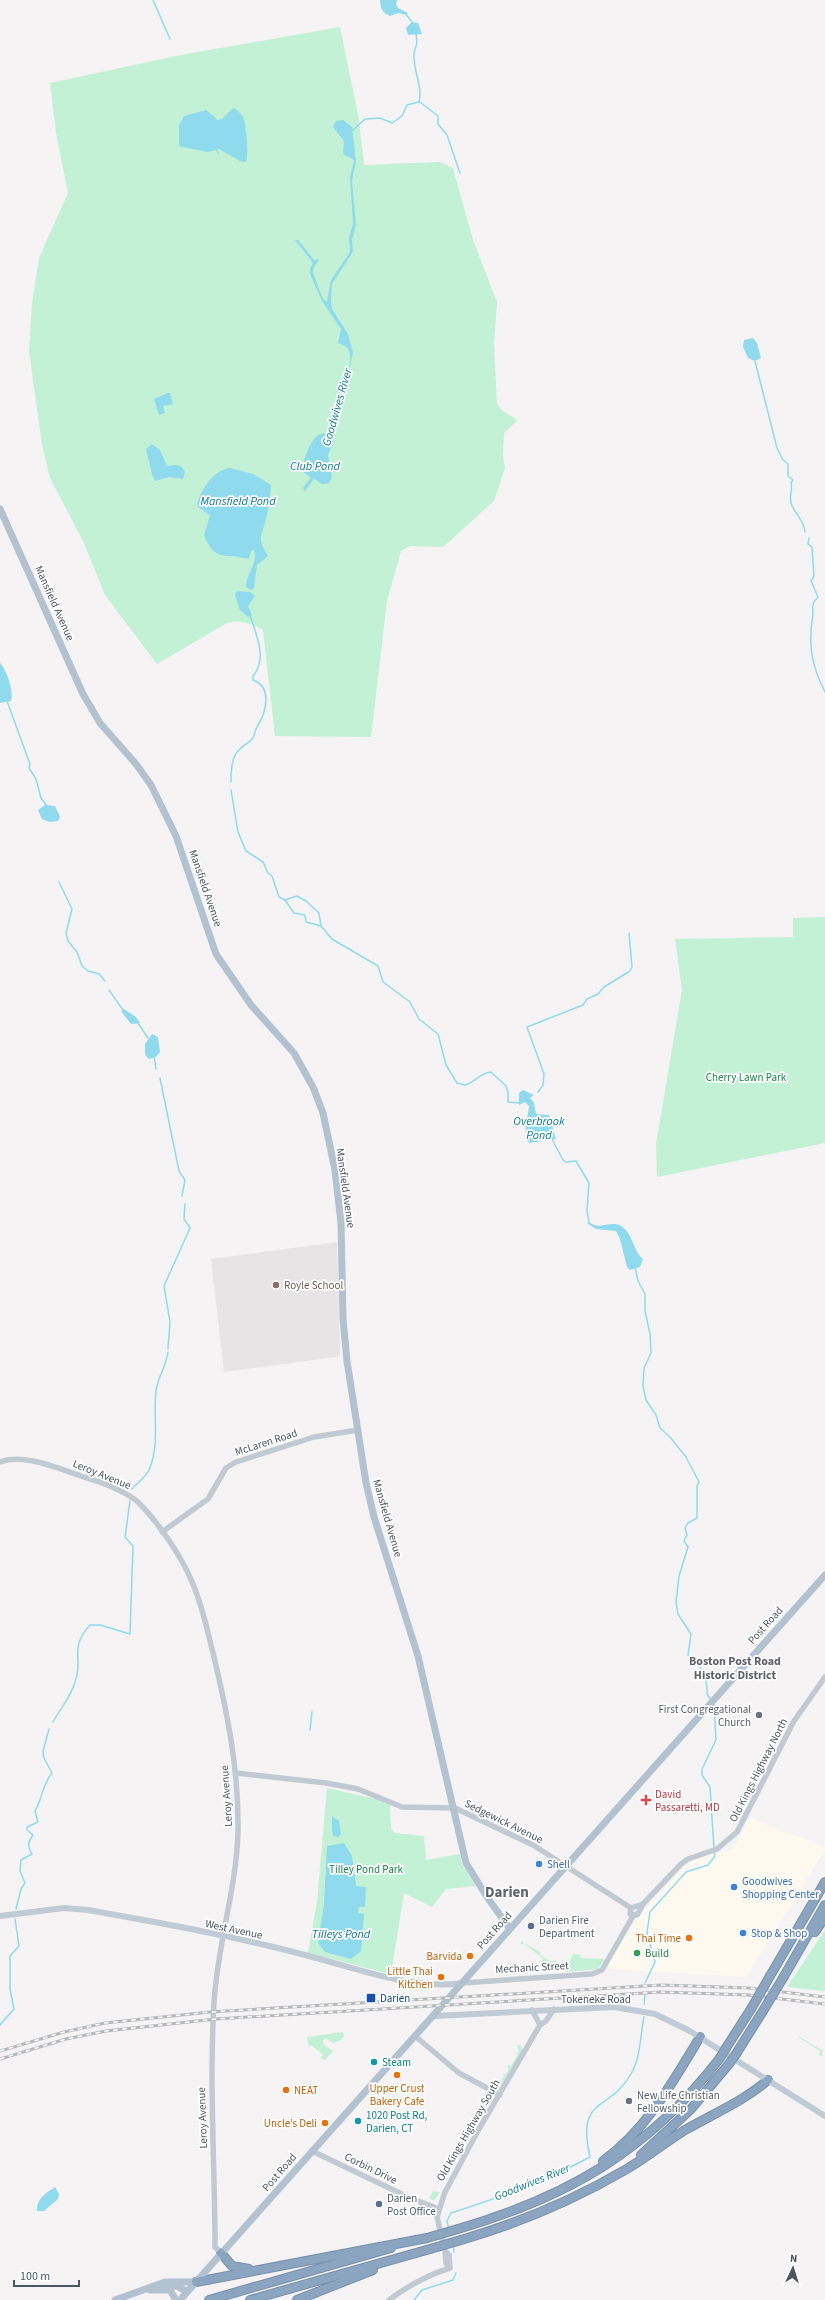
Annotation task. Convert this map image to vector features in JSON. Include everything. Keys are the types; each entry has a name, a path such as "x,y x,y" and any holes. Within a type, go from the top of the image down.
{"highway":[{"path":"209,2300 516,2211 559,2192 608,2164 651,2132 684,2100 720,2058 751,2009 825,1882"},
{"path":"580,2194 620,2170 657,2142 691,2109 736,2054 825,1905"},
{"path":"784,1975 825,1917"},
{"path":"559,2192 614,2153 638,2130 656,2108 700,2037"},
{"path":"250,2300 523,2221 630,2168 680,2133 754,2092 768,2080"},
{"path":"196,2282 276,2268 378,2246 427,2238"},
{"path":"297,2300 430,2249"},
{"path":"221,2253 229,2263 236,2267 250,2269 276,2268"}],"main road":[{"name":"Mansfield Avenue","path":"0,509 83,694 100,723 136,764 150,785 176,836 216,954 252,1005 294,1053 313,1087 328,1135 336,1185 341,1223 343,1319 366,1483 374,1516 418,1656 455,1808 466,1862 487,1897 510,1929"},
{"name":"Post Road","path":"180,2300 434,2016 715,1696 825,1575"},
{"name":"West Avenue","path":"0,1916 64,1908 88,1910 224,1937 305,1955 412,1982 446,1985 462,1983"},
{"name":"Tokeneke Road","path":"434,2016 601,2007 642,2010 669,2019 825,2116"},
{"path":"115,2300 168,2282 196,2282"},
{"path":"132,2294 170,2286 187,2292"},
{"path":"156,2289 170,2290 176,2300"}],"street":[{"name":"McLaren Road","path":"162,1532 208,1499 226,1468 236,1462 314,1437 358,1430"},
{"name":"Leroy Avenue","path":"0,1462 11,1458 50,1466 89,1478 138,1502 162,1532 182,1562 193,1583 202,1612 228,1717 236,1773 238,1831 214,2002 211,2082 215,2247 221,2253"},
{"name":"Old Kings Highway North","path":"635,1908 644,1904 681,1864 688,1859 717,1849 737,1832 794,1721 825,1677"},
{"name":"Sedgewick Avenue","path":"236,1773 326,1783 358,1790 402,1807 455,1808 533,1844 616,1900 635,1908"},
{"name":"Mechanic Street","path":"462,1983 592,1974 602,1970 633,1916 630,1913 635,1908"},
{"name":"Old Kings Highway South","path":"389,2300 411,2284 431,2274 450,2268 449,2255 445,2251 438,2224 438,2210 444,2192 465,2152 540,2025 546,2021 554,2009"},
{"path":"532,2010 540,2025"},
{"path":"415,2036 459,2073 500,2095"},
{"name":"Corbin Drive","path":"312,2151 438,2210"}],"shaded area":[{"name":"Royle School","path":"337,1242 340,1355 336,1357 224,1372 211,1259"},
{"name":"Goodwives Shopping Center","path":"750,1818 825,1847 825,1850 746,1977 610,1969 608,1965 621,1942 645,1909 687,1864 699,1858 733,1849"}],"green space":[{"path":"340,27 359,120 364,165 440,162 453,168 473,240 497,302 494,344 497,404 502,410 517,421 504,433 503,456 505,468 494,501 443,547 410,546 401,551 387,601 371,737 275,736 263,630 246,623 227,623 157,664 105,595 83,541 50,478 42,445 29,351 32,303 39,258 68,193 56,133 50,83 181,55"},
{"name":"Cherry Lawn Park","path":"825,917 825,1143 657,1177 656,1144 682,990 675,939 793,937 793,918"},
{"name":"Tilley Pond Park","path":"327,1788 376,1799 390,1805 391,1829 395,1833 424,1836 426,1860 460,1854 462,1864 476,1886 446,1889 432,1907 404,1893 391,1974 308,1953 317,1902"},
{"path":"825,1930 825,1991 787,1987"},
{"path":"521,1941 540,1952 540,1955 552,1962 555,1960 557,1963 542,1963 543,1959 524,1943 520,1945"},
{"path":"573,1954 581,1955 580,1958 605,1959 598,1969 567,1972 565,1971"},
{"path":"343,2032 344,2036 341,2040 333,2043 325,2038 323,2041 324,2045 333,2051 325,2060 321,2058 323,2055 311,2045 309,2047 307,2037"},
{"path":"798,2036 823,2051 822,2056 819,2055 820,2051"},
{"path":"517,2045 520,2045 523,2050 498,2089 494,2087 495,2085 498,2087 504,2076 502,2074 506,2074 509,2069 507,2067 508,2065 511,2066 518,2054 516,2053 519,2052"},
{"path":"433,2191 440,2192 434,2201 429,2198"}],"water":[{"path":"380,0 397,0 396,4 398,8 408,13 406,15 398,13 390,16 382,10"},
{"path":"412,22 418,23 422,34 408,35 406,28"},
{"path":"233,108 240,112 244,120 247,146 246,162 240,161 219,149 208,152 182,147 179,145 179,125 184,116 206,110 218,120 222,119"},
{"name":"Club Pond","path":"343,120 352,127 356,162 352,180 356,225 352,240 353,252 332,284 331,300 332,309 348,334 353,353 346,384 338,402 334,440 328,455 332,477 329,483 322,484 314,479 305,491 303,488 311,478 302,471 304,461 310,444 317,436 331,433 335,403 347,373 350,353 347,347 338,343 341,329 322,301 310,274 310,269 313,263 295,240 298,240 314,260 319,259 313,269 313,273 323,299 327,302 331,280 350,252 349,238 353,224 350,177 354,160 343,154 344,141 333,127 336,121"},
{"path":"753,338 757,343 761,358 755,361 748,358 743,347 744,340"},
{"path":"170,393 173,404 163,406 165,413 159,415 154,399"},
{"path":"152,444 160,450 167,466 178,465 182,467 185,472 183,479 169,477 155,481 146,449"},
{"name":"Mansfield Pond","path":"230,468 253,474 271,485 268,511 261,537 262,545 268,556 257,565 254,588 251,590 246,587 255,559 254,550 251,551 249,558 227,556 215,552 209,545 204,535 210,515 198,507 197,504 209,481 219,472"},
{"path":"237,591 250,592 255,596 248,606 252,615 248,617 240,610 235,595"},
{"path":"0,663 3,666 9,681 12,697 11,701 0,703"},
{"path":"45,805 55,806 60,817 58,821 50,822 42,819 38,810"},
{"path":"124,1009 136,1017 140,1023 131,1024 121,1011"},
{"path":"152,1034 158,1037 160,1052 156,1057 149,1059 145,1055 145,1044"},
{"name":"Overbrook Pond","path":"523,1090 534,1095 530,1098 534,1103 536,1114 549,1115 556,1139 529,1143 526,1133 526,1124 529,1106 525,1102 519,1105 519,1093"},
{"path":"589,1222 597,1226 617,1224 625,1229 643,1259 640,1267 630,1270 627,1267 620,1239 616,1231 596,1229 587,1223"},
{"path":"332,1816 339,1821 341,1834 338,1837 334,1836 332,1832"},
{"name":"Tilleys Pond","path":"344,1843 352,1856 356,1886 366,1887 365,1907 359,1907 358,1913 364,1914 361,1951 351,1959 325,1952 318,1943 324,1904 327,1846"},
{"path":"55,2187 59,2194 58,2199 44,2211 37,2211 40,2200 45,2194"}],"waterway":[{"name":"Goodwives River","path":"153,0 170,39"},
{"path":"405,13 412,22"},
{"path":"350,133 365,119 380,118 392,123 402,116 407,105 419,102 420,90 414,61 414,52 417,45 416,34"},
{"path":"420,102 438,116 438,124 447,135 460,173"},
{"name":"Goodwives River","path":"216,149 218,153"},
{"path":"755,361 777,448 783,460 788,464 788,476 793,480 791,483 791,503 803,524 805,532"},
{"path":"809,538 808,544 812,547 814,576 811,581 818,597 813,603 811,635 812,654 820,682 825,692"},
{"name":"Goodwives River","path":"231,782 232,765 235,755 253,738 256,728 263,715 266,701 263,688 259,683 253,680 253,676 260,662 260,654 258,638 250,615"},
{"path":"7,701 30,764 29,768 36,779 41,798 47,806"},
{"name":"Goodwives River","path":"231,790 238,832 246,851 263,862 268,873 272,876 279,897 285,900 297,896 306,901 319,913 321,926 332,939 378,966 383,982 410,1002 419,1019 438,1034 446,1065 457,1083 465,1085 484,1074 491,1072 506,1086 508,1092 508,1102 520,1103"},
{"path":"59,882 72,909 66,933 68,941 77,952 82,966 88,971 99,974 105,981"},
{"path":"285,900 294,913 305,915 306,922 321,926"},
{"path":"538,1092 543,1085 544,1074 527,1027 583,1005 587,999 598,994 604,987 630,971 632,967 629,933"},
{"path":"109,990 123,1010"},
{"path":"138,1023 148,1038"},
{"path":"154,1056 156,1069"},
{"path":"160,1078 179,1171 185,1180 182,1196"},
{"name":"Goodwives River","path":"552,1139 563,1160 566,1162 576,1161 589,1183 587,1211 589,1222"},
{"path":"168,1349 170,1322 164,1286 190,1228 184,1219 185,1204"},
{"name":"Goodwives River","path":"635,1267 638,1281 645,1294 645,1311 650,1334 651,1353 644,1368 643,1386 646,1400 656,1415 660,1428 670,1437 686,1457 699,1482 697,1486 697,1518 688,1523 685,1528 687,1535 684,1541 688,1547 679,1576 676,1602 678,1614 691,1634 688,1655 697,1662 703,1672 707,1694 710,1699"},
{"path":"132,1489 148,1473 152,1460 155,1441 156,1391 168,1352"},
{"path":"53,1722 73,1687 78,1667 78,1648 83,1633 90,1625 100,1625 130,1634 133,1546 125,1537 130,1501"},
{"name":"Goodwives River","path":"714,1703 716,1740 702,1769 702,1775 710,1787 714,1848"},
{"path":"310,1730 312,1712"},
{"path":"16,1909 21,1889 25,1883 20,1871 21,1860 32,1854 29,1849 29,1844 33,1835 27,1830 27,1827 38,1822 35,1811 48,1778 52,1773 44,1758 43,1751 49,1729"},
{"name":"Goodwives River","path":"645,1983 655,1962 647,1933 650,1912 686,1872 708,1865 715,1856 714,1852"},
{"path":"0,2025 14,2009 10,1989 10,1956 19,1946 15,1919"},
{"name":"Goodwives River","path":"644,2004 645,1994"},
{"name":"Goodwives River","path":"449,2229 447,2221 451,2213 522,2188 556,2174 590,2157 587,2137 587,2123 591,2114 597,2107 613,2095 631,2074 637,2061 644,2017"},
{"name":"Goodwives River","path":"453,2245 454,2252"},
{"name":"Goodwives River","path":"414,2300 422,2290 453,2280 456,2273"}],"railway":[{"path":"0,2051 64,2032 105,2023 210,2012 661,1985 749,1988 825,1997"},
{"path":"0,2059 66,2039 106,2031 216,2019 661,1992 748,1995 825,2004"}],"place":[{"name":"Royle School","path":"276,1285"},
{"name":"First Congregational Church","path":"759,1715"},
{"name":"David Passaretti, MD","path":"646,1800"},
{"name":"Shell","path":"539,1864"},
{"name":"Goodwives Shopping Center","path":"734,1887"},
{"name":"Darien Fire Department","path":"531,1926"},
{"name":"Stop & Shop","path":"743,1933"},
{"name":"Thai Time","path":"689,1938"},
{"name":"Build","path":"637,1953"},
{"name":"Barvida","path":"470,1956"},
{"name":"Little Thai Kitchen","path":"441,1977"},
{"name":"Darien","path":"371,1998"},
{"name":"Steam","path":"374,2062"},
{"name":"Upper Crust Bakery Cafe","path":"397,2075"},
{"name":"NEAT","path":"286,2090"},
{"name":"New Life Christian Fellowship","path":"629,2101"},
{"name":"1020 Post Rd, Darien, CT","path":"358,2121"},
{"name":"Uncle’s Deli","path":"325,2123"},
{"name":"Darien Post Office","path":"379,2204"}],"district":[{"name":"Boston Post Road Historic District","path":"735,1668"},
{"name":"Darien","path":"507,1892"}]}
